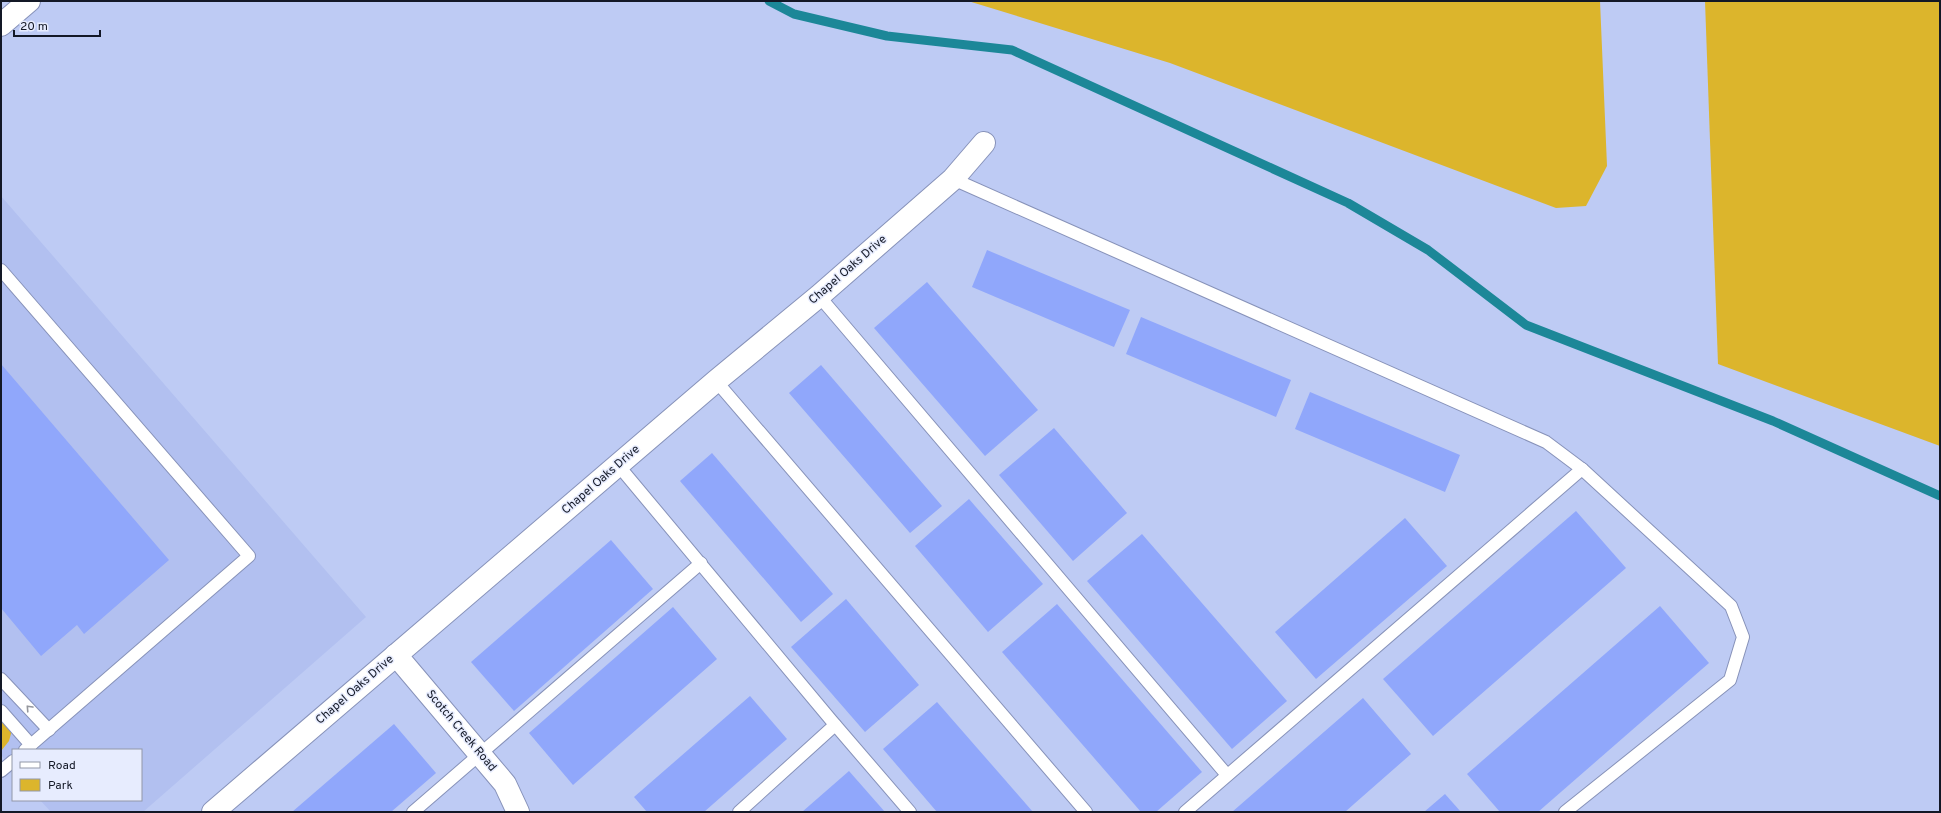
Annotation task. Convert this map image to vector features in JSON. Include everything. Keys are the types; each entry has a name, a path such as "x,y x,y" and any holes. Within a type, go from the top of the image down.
{"street":[{"path":"1,25 29,1"},
{"name":"Chapel Oaks Drive","path":"213,812 953,180 984,143"},
{"name":"Scotch Creek Road","path":"396,655 505,784 518,812"}],"lane":[{"path":"953,180 1546,442 1582,469 1731,606 1743,637 1730,680 1565,812"},
{"path":"1,270 249,556 28,747 1,711"},
{"path":"819,296 1227,775"},
{"path":"716,381 1086,812"},
{"path":"618,465 835,725 910,812"},
{"path":"1185,812 1582,469"},
{"path":"413,812 701,564"},
{"path":"1,679 49,730"},
{"path":"739,812 835,725"},
{"path":"1,771 12,762"}],"shaded area":[{"path":"1,196 366,617 143,812 51,812 41,801 142,801 142,749 12,749 12,768 1,755"}],"green space":[{"path":"968,1 1600,1 1607,166 1586,206 1556,208 1170,63"},
{"path":"1705,1 1940,1 1940,446 1718,364"},
{"path":"1,718 12,730 9,741 1,751"}],"building":[{"path":"987,250 1130,310 1114,347 972,287"},
{"path":"927,282 1038,410 985,456 874,328"},
{"path":"1141,317 1291,380 1276,417 1126,354"},
{"path":"1,364 169,560 84,634 77,625 41,656 1,608"},
{"path":"821,365 942,506 910,533 789,393"},
{"path":"1310,392 1460,455 1445,492 1295,429"},
{"path":"1054,428 1127,513 1073,561 999,475"},
{"path":"712,453 833,594 801,622 680,481"},
{"path":"969,499 1043,584 988,632 915,546"},
{"path":"1576,511 1626,568 1433,736 1383,679"},
{"path":"1405,518 1447,566 1316,679 1275,632"},
{"path":"1142,534 1287,701 1232,749 1087,581"},
{"path":"611,540 653,589 514,711 471,662"},
{"path":"846,599 919,685 865,732 791,647"},
{"path":"1057,604 1202,772 1156,812 1141,812 1002,652"},
{"path":"1660,606 1709,663 1538,812 1500,812 1467,774"},
{"path":"673,607 717,659 573,785 529,733"},
{"path":"750,696 787,739 704,812 647,812 634,797"},
{"path":"1363,698 1411,754 1345,812 1232,812"},
{"path":"937,702 1033,812 937,812 883,749"},
{"path":"394,724 436,773 391,812 292,812"},
{"path":"849,771 885,812 802,812"},
{"path":"1445,794 1461,812 1424,812"}],"waterway":[{"path":"769,1 794,14 887,36 1012,50 1348,203 1428,250 1526,325 1773,421 1940,496"}]}
